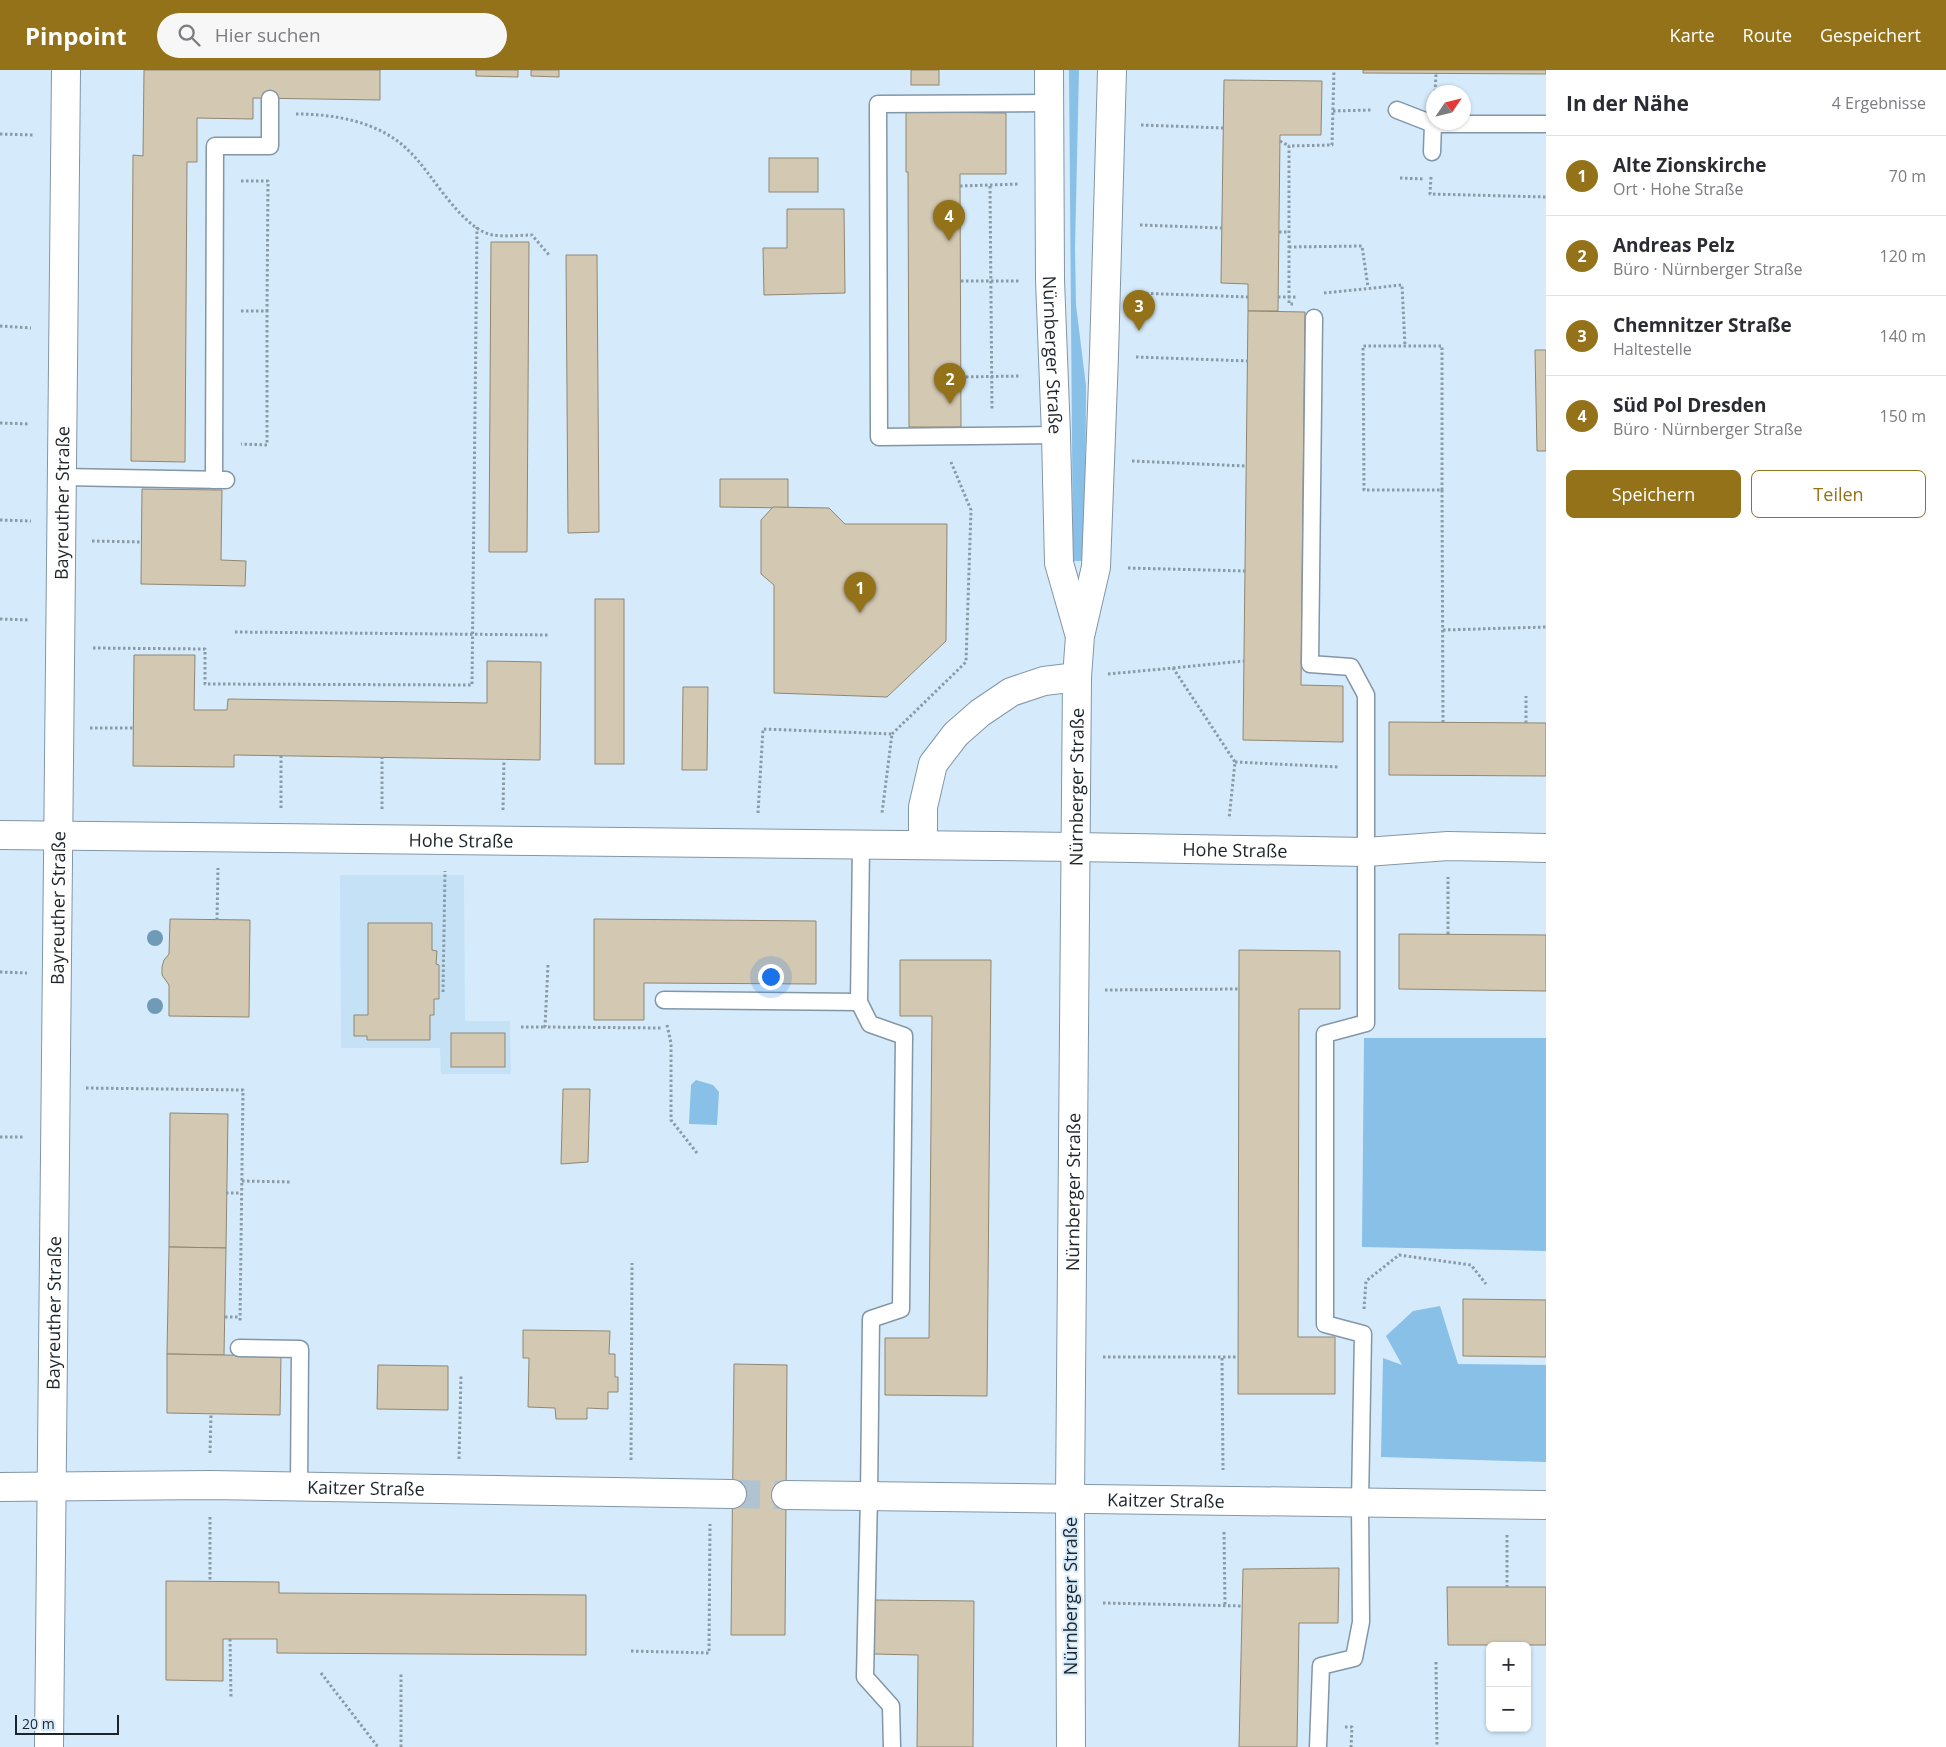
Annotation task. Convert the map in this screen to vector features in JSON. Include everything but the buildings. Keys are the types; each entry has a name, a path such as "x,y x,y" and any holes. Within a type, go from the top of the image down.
{"street":[{"name":"Bayreuther Straße","path":"49,1747 66,70"},
{"name":"Nürnberger Straße","path":"1049,70 1050,280 1059,563 1080,636"},
{"name":"Nürnberger Straße","path":"1071,1747 1070,1499 1078,677 1080,636 1096,567 1112,70"},
{"path":"923,845 924,807 933,764 956,734 980,713 1011,692 1044,681 1078,677"},
{"name":"Hohe Straße","path":"0,835 1366,852 1448,846 1546,848"},
{"name":"Kaitzer Straße","path":"0,1487 210,1485 721,1494"},
{"name":"Kaitzer Straße","path":"786,1494 1546,1505"}],"lane":[{"path":"1049,103 878,104 879,437 944,438 1056,435"},
{"path":"62,477 220,480 214,444 215,146 270,146 271,106"},
{"path":"1397,110 1426,121"},
{"path":"1471,124 1546,124"},
{"path":"1432,152 1433,130"},
{"path":"1314,318 1310,664 1351,667 1366,696 1366,1023 1325,1034 1325,1324 1363,1334 1360,1503 1361,1622 1354,1658 1321,1666 1318,1747"},
{"path":"869,845 859,1002 870,1024 904,1036 902,1309 871,1319 865,1677 891,1706 892,1747"},
{"path":"664,1000 859,1002"},
{"path":"239,1348 300,1349 299,1487"}],"path":[{"path":"1280,141 1289,146 1332,145 1334,70"},
{"path":"1435,85 1436,74"},
{"path":"271,106 355,121 389,135 410,151 459,212 477,228 492,235 532,235 549,255"},
{"path":"1333,111 1397,110"},
{"path":"1110,124 1223,128"},
{"path":"1289,146 1289,304 1298,304"},
{"path":"1432,152 1430,194 1546,197"},
{"path":"1400,178 1431,179"},
{"path":"214,444 267,445 268,181 216,180"},
{"path":"960,186 1050,182"},
{"path":"990,186 992,436"},
{"path":"1107,224 1222,228"},
{"path":"61,648 205,649 205,684 472,684 477,228"},
{"path":"1278,232 1289,232"},
{"path":"1289,247 1362,246 1368,287"},
{"path":"961,281 1050,280"},
{"path":"1347,290 1402,285 1405,346"},
{"path":"1106,292 1248,297"},
{"path":"1278,298 1289,298"},
{"path":"214,310 267,311"},
{"path":"1442,490 1364,490 1363,346 1442,346 1443,722"},
{"path":"1104,355 1248,361"},
{"path":"961,377 1054,376"},
{"path":"869,845 892,734 966,662 971,510 945,447 944,438"},
{"path":"1100,460 1246,466"},
{"path":"62,540 141,542"},
{"path":"1096,567 1245,571"},
{"path":"1443,630 1546,627"},
{"path":"236,632 549,635"},
{"path":"1078,677 1244,661"},
{"path":"1173,668 1235,762 1225,850"},
{"path":"1526,696 1526,723"},
{"path":"60,728 133,728"},
{"path":"757,844 763,729 892,734"},
{"path":"280,838 281,756"},
{"path":"381,840 382,758"},
{"path":"503,841 504,759"},
{"path":"1235,762 1366,769"},
{"path":"217,920 218,838"},
{"path":"443,992 445,840"},
{"path":"1448,846 1448,934"},
{"path":"545,1027 548,965"},
{"path":"1074,990 1239,989"},
{"path":"664,1000 670,1043 671,1120 697,1153"},
{"path":"521,1027 667,1028"},
{"path":"56,1088 243,1090 239,1348"},
{"path":"242,1181 291,1182"},
{"path":"226,1193 241,1193"},
{"path":"1363,1334 1366,1281 1399,1256 1471,1265 1486,1284"},
{"path":"631,1492 632,1263"},
{"path":"225,1317 240,1317"},
{"path":"1072,1357 1238,1358"},
{"path":"459,1489 460,1376"},
{"path":"210,1581 211,1414"},
{"path":"631,1651 709,1653 721,1494"},
{"path":"1507,1505 1507,1587"},
{"path":"1070,1602 1242,1606"},
{"path":"230,1639 230,1698"},
{"path":"1436,1662 1437,1747"},
{"path":"321,1673 378,1747"},
{"path":"401,1674 401,1747"},
{"path":"1351,1747 1352,1727"}],"shaded area":[{"path":"1069,70 1079,70 1075,248 1076,305 1086,386 1085,561 1073,561"},
{"path":"340,875 464,875 465,1021 510,1021 511,1074 441,1074 440,1048 341,1048"},
{"path":"1364,1038 1546,1038 1546,1251 1362,1247"},
{"path":"696,1080 713,1085 719,1092 717,1125 689,1124 691,1085"},
{"path":"1440,1306 1458,1364 1546,1365 1546,1462 1381,1457 1383,1358 1402,1365 1386,1336 1413,1311"}],"tunnel":[{"path":"732,1494 786,1495"}],"place":[{"name":"Süd Pol Dresden","path":"949,241"},
{"name":"Chemnitzer Straße","path":"1139,331"},
{"name":"Andreas Pelz","path":"950,404"},
{"name":"Alte Zionskirche","path":"860,613"}]}
